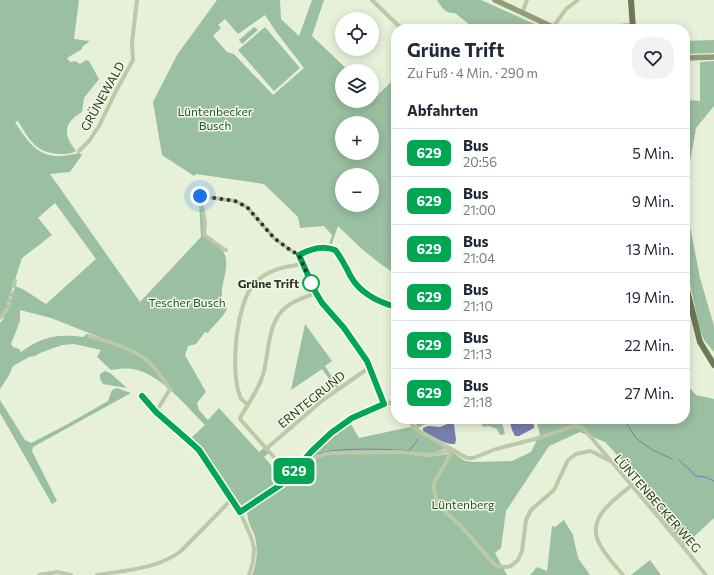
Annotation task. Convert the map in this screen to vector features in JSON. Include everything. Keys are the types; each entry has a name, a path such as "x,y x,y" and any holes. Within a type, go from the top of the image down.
{"main road":[{"path":"495,0 546,24"},
{"path":"631,0 633,24"},
{"path":"690,58 714,57"},
{"path":"690,302 700,342 714,365"}],"street":[{"name":"GRÜNEWALD","path":"79,151 89,141 99,126 133,60 132,42 137,0"},
{"path":"372,0 397,24"},
{"path":"522,13 526,0"},
{"path":"557,24 566,9 578,0"},
{"path":"226,250 204,235 205,222 200,196 235,201 247,207 274,238 299,255 322,303 349,334 370,367 384,404"},
{"path":"299,255 306,251 326,247 335,250 352,278 363,291 374,299 391,305"},
{"path":"248,405 239,395 236,383 235,359 240,314 246,295 252,285 269,272 282,267 303,264"},
{"path":"290,475 240,419 258,388 263,374 270,336 276,322 284,310 292,303 316,293"},
{"path":"0,318 6,311"},
{"path":"89,336 126,348 150,363 170,389 156,412"},
{"name":"ERNTEGRUND","path":"266,449 323,400 370,367"},
{"path":"142,396 156,412 199,450 240,512 252,537 254,548 253,562 249,575"},
{"path":"282,484 322,440 343,424 362,413 391,402"},
{"path":"412,424 417,430 463,457 469,458 576,426 583,428 612,462"},
{"path":"302,463 333,452 401,452 430,455 453,450"},
{"name":"LÜNTENBECKER WEG","path":"453,450 435,481 434,487 436,501 440,507 460,525 494,564 502,568 511,566 518,560 522,551 528,514 554,490 568,460 581,452 590,451 612,462 706,575"},
{"path":"623,575 599,544 596,530 602,511 632,485"},
{"path":"97,575 151,566 174,556 181,551 231,500"},
{"path":"240,512 251,505"},
{"path":"39,575 56,572 71,575"}],"green space":[{"path":"0,0 79,0 74,39 90,41 82,47 82,49 67,58 70,62 75,61 80,64 86,60 89,61 99,79 84,98 82,112 71,120 68,125 67,135 76,151 63,154 46,152 30,140 18,121 15,122 34,147 41,152 57,156 79,153 82,155 70,172 50,174 140,302 201,237 199,201 204,222 203,234 220,247 226,259 226,272 222,298 227,309 208,333 205,332 196,344 188,346 185,355 206,392 197,403 199,410 208,420 219,408 259,452 264,448 269,453 264,457 284,480 282,486 305,464 318,457 332,454 401,453 429,457 454,453 465,461 512,461 531,452 540,434 537,424 690,424 690,388 696,395 714,399 714,518 685,545 649,503 656,497 605,442 580,432 549,446 506,511 501,548 495,553 507,575 252,575 256,561 256,547 255,537 247,516 248,509 236,501 208,457 191,438 205,425 181,400 153,377 133,369 111,370 97,357 101,350 74,344 62,345 29,357 13,366 0,389 0,323 4,318 0,315","holes":["55,203 96,259 46,304 19,287 15,286 13,293 11,292 22,258 52,235 38,218","20,310 51,318 117,344 86,334 84,337 51,337 37,342 21,352 19,349 13,347 11,344 20,321"]},
{"name":"Lüntenbecker Busch","path":"217,0 280,0 281,19 299,36 312,0 324,0 312,36 342,64 335,64 335,108 379,108 379,94 391,82 391,271 380,264 338,226 331,246 329,245 332,235 324,226 300,228 298,217 264,184 196,174 194,176 162,155 153,102 177,55","holes":["265,15 304,68 273,95 234,54 227,52 213,36 221,28 218,25 225,19 238,34"]},
{"path":"437,0 481,0 535,24 469,24 455,13 444,10"},
{"path":"254,27 258,30 242,44 239,40"},
{"path":"265,27 300,68 274,91 238,50"},
{"path":"714,40 714,53 690,54 690,41"},
{"path":"714,61 714,106 696,128 690,162 690,100 700,101 700,62"},
{"path":"690,227 700,278 714,326 714,352 704,340 699,326 690,284"},
{"path":"305,324 332,361 325,366 338,386 336,388 322,369 291,390"},
{"path":"105,371 110,373 127,388 103,384 100,379 100,374"},
{"path":"117,388 131,393 33,447 32,451 57,501 52,504 0,413 0,400 25,440 31,443 108,401 112,390"},
{"path":"349,421 359,438 410,427 447,448 430,454 339,451 308,458 317,447 318,448 322,445 321,443"},
{"path":"415,424 426,424 422,426 418,428"},
{"path":"482,424 502,424 505,434 500,435 497,429 488,426 483,427"},
{"path":"564,520 573,535 578,558 590,575 530,575 537,567 547,571 552,526 555,527"},
{"path":"650,560 661,575 631,575"}],"water":[{"path":"448,424 454,424 455,444 443,442 423,431 423,428 428,426 440,427"},
{"path":"510,424 534,424 534,428 519,436 515,436"}],"waterway":[{"path":"627,424 636,438 651,449 672,459"},
{"path":"319,454 349,449 409,451 418,439"},
{"path":"679,460 692,471 695,476 705,477 714,481"}],"tunnel":[{"path":"6,311 14,286"},
{"path":"251,505 282,484"}],"bus line":[{"name":"629","path":"142,396 156,412 199,450 240,512 282,484 322,440 331,433 352,418 384,404 367,361 344,328 322,303 299,255 306,251 326,247 335,250 356,284 366,294 382,303 391,306"}],"place":[{"name":"Grüne Trift","path":"311,283"}],"route":[{"path":"200,196 242,203 253,212 274,238 299,255 311,283"}],"park label":[{"name":"Tescher Busch","path":"187,302"},
{"name":"Lüntenberg","path":"463,504"}]}
